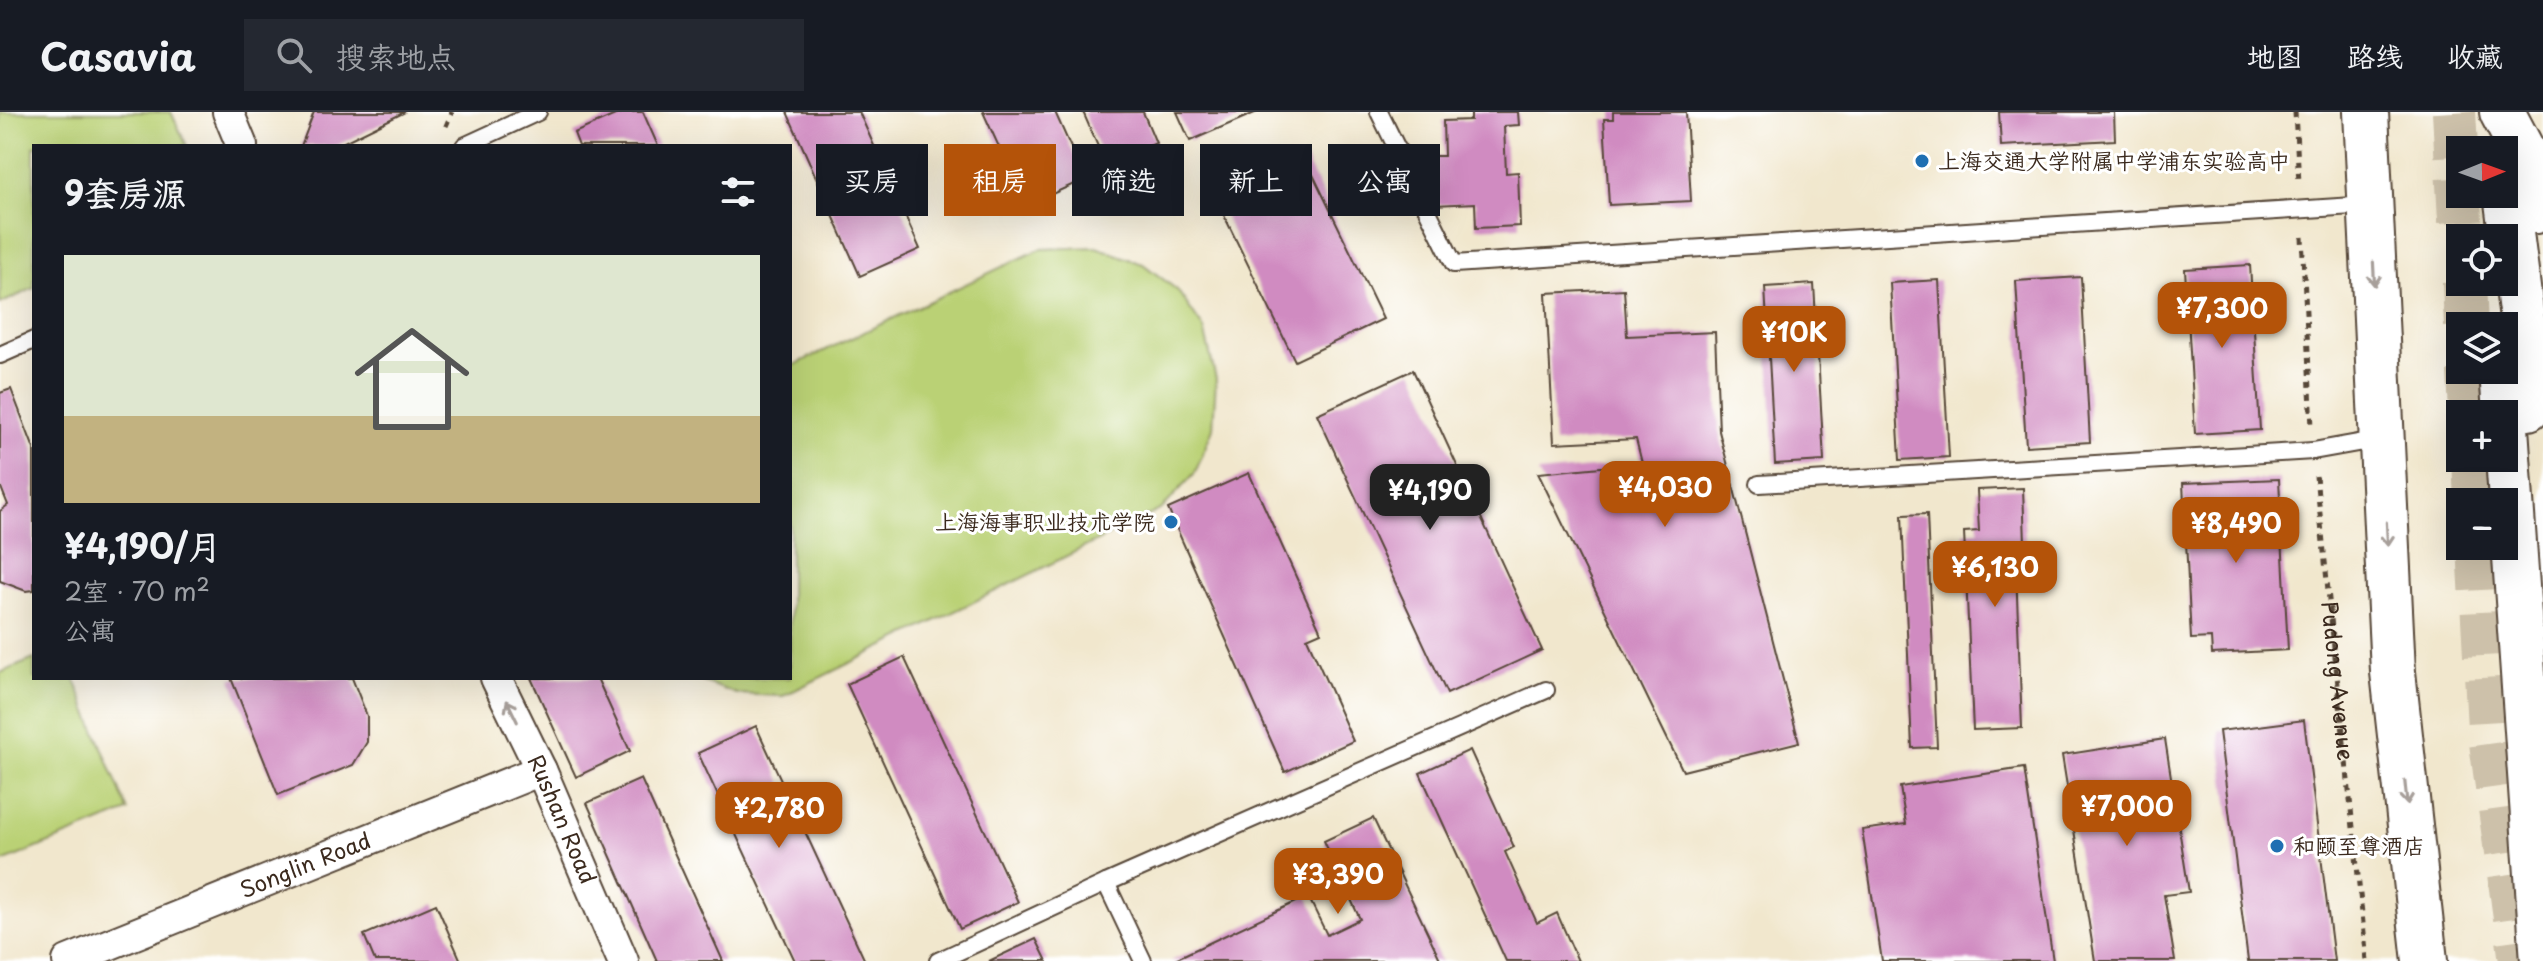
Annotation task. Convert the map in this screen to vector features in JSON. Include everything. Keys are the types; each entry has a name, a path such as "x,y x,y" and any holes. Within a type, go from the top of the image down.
{"main road":[{"path":"2366,112 2393,672 2425,961"},
{"path":"2485,112 2486,136"},
{"path":"2491,112 2497,136"},
{"path":"2502,112 2521,148 2543,249"},
{"path":"2508,208 2522,319 2543,634"},
{"path":"2503,384 2543,961"}],"street":[{"path":"228,112 241,144"},
{"name":"Rushan Road","path":"497,680 541,770 623,961"},
{"name":"Songlin Road","path":"68,961 541,770"}],"lane":[{"path":"468,144 538,112"},
{"path":"1379,112 1454,264 2371,205"},
{"path":"0,355 32,341"},
{"path":"1759,484 2313,451 2382,439"},
{"path":"938,961 1106,883 1546,690"},
{"path":"1106,883 1143,961"}],"path":[{"name":"Pudong Avenue","path":"2295,112 2313,451 2367,961"}],"green space":[{"path":"0,112 171,112 186,144 32,144 32,289 0,304"},
{"path":"1096,247 1143,264 1177,290 1204,329 1216,379 1213,428 1195,473 1162,509 783,696 737,694 698,680 792,680 792,366 1040,249"},
{"path":"32,660 32,680 75,680 128,811 0,863 0,673"}],"building":[{"path":"314,112 405,112 340,144 302,144"},
{"path":"622,112 643,112 657,144 578,144 574,133"},
{"path":"787,112 859,112 873,144 816,144 816,177"},
{"path":"983,112 1055,112 1072,150 1072,185 1056,192 1056,144 998,144"},
{"path":"1083,112 1143,112 1156,143 1154,144 1097,144"},
{"path":"1177,112 1257,112 1190,141"},
{"path":"1471,112 1518,112 1519,125 1504,126 1506,173 1518,172 1520,226 1476,228 1475,203 1440,205 1443,121 1471,120"},
{"path":"1613,112 1686,112 1691,201 1609,205 1604,119 1613,119"},
{"path":"1999,112 2114,112 2115,140 2001,146"},
{"path":"1312,173 1328,206 1328,216 1333,216 1383,319 1295,361 1224,216 1312,216"},
{"path":"833,216 905,216 920,249 860,276"},
{"path":"2250,265 2260,430 2195,434 2185,269"},
{"path":"2081,277 2090,442 2026,446 2016,281"},
{"path":"1939,280 1949,457 1900,460 1890,283"},
{"path":"1814,284 1824,461 1775,464 1765,287"},
{"path":"1624,289 1627,336 1715,332 1719,431 1799,742 1683,771 1538,473 1642,463 1636,439 1554,443 1546,293"},
{"path":"1413,370 1542,650 1447,694 1317,414"},
{"path":"11,389 32,444 32,590 0,581 0,511 8,505 0,485 0,393"},
{"path":"1249,473 1321,632 1307,638 1353,741 1285,772 1168,509"},
{"path":"2279,479 2288,650 2212,654 2211,638 2191,639 2183,483"},
{"path":"2023,488 2025,543 2015,543 2022,728 1973,730 1964,532 1979,531 1977,490"},
{"path":"1927,514 1937,747 1912,748 1902,515"},
{"path":"904,657 1018,902 960,929 847,684"},
{"path":"232,680 353,680 367,716 367,742 353,765 278,795"},
{"path":"532,680 598,680 630,751 576,777"},
{"name":"和颐至尊酒店","path":"2304,720 2334,961 2248,961 2219,731"},
{"path":"756,726 865,961 795,961 698,753"},
{"path":"2165,739 2189,892 2164,895 2175,961 2095,961 2062,755"},
{"path":"1470,750 1514,847 1505,852 1537,923 1557,913 1578,961 1506,961 1420,773"},
{"path":"2024,768 2053,961 1882,961 1862,830 1906,824 1900,787"},
{"path":"641,779 723,961 657,961 587,803"},
{"path":"1373,818 1441,961 1171,961 1308,896 1327,935 1360,919 1324,841"},
{"path":"436,904 461,961 375,961 364,935"},
{"path":"1036,939 1047,961 989,961"}],"tunnel":[{"path":"2454,112 2460,224"},
{"path":"2465,296 2465,312"},
{"path":"2470,384 2470,400"},
{"path":"2475,472 2475,488"},
{"path":"2480,560 2489,728 2521,961"}],"place":[{"name":"上海交通大学附属中学浦东实验高中","path":"1922,161"},
{"name":"上海海事职业技术学院","path":"1171,522"},
{"name":"和颐至尊酒店","path":"2277,846"}]}
